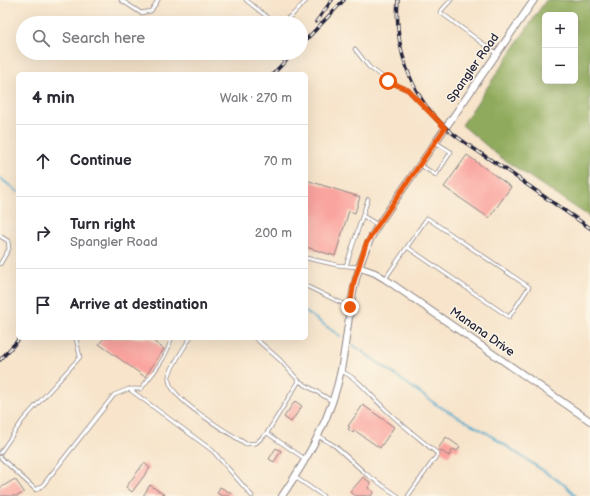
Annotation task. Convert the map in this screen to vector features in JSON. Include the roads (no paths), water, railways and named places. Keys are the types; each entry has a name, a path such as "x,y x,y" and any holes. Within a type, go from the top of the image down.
{"street":[{"name":"Spangler Road","path":"282,496 295,477 318,435 332,401 340,371 358,267 366,244 534,0"},
{"name":"Manana Drive","path":"358,267 375,272 590,421"}],"lane":[{"path":"122,0 141,13 151,11 158,0"},
{"path":"246,0 267,16"},
{"path":"291,16 307,0"},
{"path":"451,0 440,12 497,54"},
{"path":"355,48 369,67 388,81 408,90 445,128"},
{"path":"420,164 436,175 451,152 435,142"},
{"path":"346,266 368,199"},
{"path":"363,216 378,225"},
{"path":"385,279 427,218 529,287 510,317 408,247"},
{"path":"0,236 8,241 9,249 0,264"},
{"path":"308,258 337,265 358,267"},
{"path":"308,287 350,307"},
{"path":"0,453 22,420 80,357 76,340"},
{"path":"0,457 26,478 36,490 43,485 114,395 129,389 141,389 156,369 169,347 171,340"},
{"path":"189,340 169,377 170,387 191,407 246,444 256,443 267,433 299,381"},
{"path":"257,340 280,360 299,381 332,401"},
{"path":"340,371 349,374 361,384 384,409 438,454 408,496"},
{"path":"129,389 213,451 252,496"},
{"path":"267,433 305,459"},
{"path":"318,435 335,446 366,474 398,496"},
{"path":"295,477 323,496"}],"waterway":[{"path":"0,178 16,190"},
{"path":"308,313 340,336"},
{"path":"353,345 437,405 487,433 566,486 576,496"}],"railway":[{"path":"316,22 332,0"},
{"path":"308,38 344,0"},
{"path":"398,0 397,17 399,35 407,69 422,100 433,114 445,127 467,144 590,228"},
{"path":"275,72 286,60"},
{"path":"0,360 18,340"}]}
